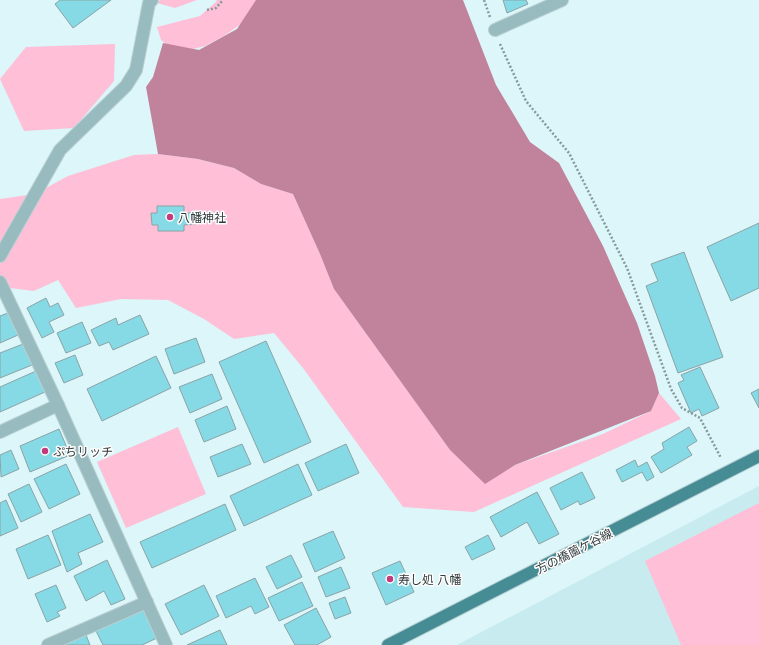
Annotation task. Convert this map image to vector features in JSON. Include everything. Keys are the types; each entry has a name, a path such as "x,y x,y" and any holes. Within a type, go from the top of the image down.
{"main road":[{"name":"方の橋薗ケ谷線","path":"388,645 759,456"}],"street":[{"path":"0,256 60,150 126,86 136,70 149,3 152,0"},
{"path":"495,30 562,0"},
{"path":"0,282 58,405 166,645"},
{"path":"0,432 58,405"},
{"path":"48,645 147,602"}],"path":[{"path":"207,10 216,8 223,0"},
{"path":"484,0 495,30 526,101 569,153 628,268 671,390 682,408 700,418 729,472"}],"shaded area":[{"path":"160,0 197,0 175,8 157,3"},
{"path":"216,0 265,0 256,13 224,36 205,46 193,49 169,46 161,40 157,27 200,16 217,1"},
{"path":"256,0 463,0 496,85 530,142 559,163 603,246 637,323 655,376 659,393 651,411 515,465 485,484 450,450 334,289 293,194 261,184 234,168 198,159 158,154 146,87 153,77 163,43 199,50 237,29"},
{"path":"115,44 114,81 74,128 24,131 0,79 26,47"},
{"path":"158,154 198,159 234,168 261,184 293,194 334,289 450,450 485,483 515,465 603,434 651,411 659,393 681,419 474,512 403,507 303,368 274,333 234,339 204,319 168,300 121,299 76,308 58,280 34,291 2,287 0,282 0,199 35,194 68,176 134,155"},
{"path":"178,427 206,494 126,528 97,462"},
{"path":"759,486 759,645 457,645"},
{"path":"759,503 759,645 681,645 645,561"}],"building":[{"path":"60,0 111,0 73,28 55,4"},
{"path":"503,0 526,0 528,4 507,13"},
{"path":"157,206 184,206 184,213 196,213 196,224 184,225 184,231 158,231 158,225 152,225 151,213 157,213"},
{"path":"759,223 759,288 731,301 707,247"},
{"path":"684,252 723,357 678,373 646,286 658,281 651,264"},
{"path":"46,298 50,307 58,303 64,315 49,322 54,332 42,338 27,308"},
{"path":"8,313 18,335 0,343 0,316"},
{"path":"140,315 149,334 113,350 109,342 99,346 91,330 116,318 118,325"},
{"path":"82,322 91,343 66,353 57,333"},
{"path":"196,338 205,362 174,374 165,349"},
{"path":"266,341 311,442 264,463 219,362"},
{"path":"23,344 32,365 0,378 0,353"},
{"path":"75,355 83,375 64,383 55,363"},
{"path":"156,356 171,388 102,421 87,389"},
{"path":"700,367 719,408 702,416 699,409 691,413 678,383 684,380 681,375"},
{"path":"36,371 45,392 0,412 0,387"},
{"path":"212,374 222,399 190,413 179,387"},
{"path":"759,389 759,408 751,393"},
{"path":"227,406 236,429 204,442 195,420"},
{"path":"689,427 697,441 687,447 692,455 661,473 651,457 664,449 662,443"},
{"name":"ぷちリッチ","path":"59,429 70,455 30,472 20,446"},
{"path":"242,444 251,464 218,477 210,457"},
{"path":"346,444 359,473 318,491 305,463"},
{"path":"11,450 19,469 1,477 0,455"},
{"path":"635,460 638,467 647,462 654,477 647,481 642,472 622,482 616,470"},
{"path":"66,464 80,494 49,509 34,479"},
{"path":"298,464 312,495 244,526 230,496"},
{"path":"582,472 595,498 580,505 578,501 561,510 550,488"},
{"path":"29,484 42,512 21,522 8,494"},
{"path":"537,492 559,534 539,544 527,522 501,537 490,517"},
{"path":"6,500 18,528 0,536 0,503"},
{"path":"225,504 236,530 152,568 140,542"},
{"path":"90,514 103,542 78,553 82,564 67,572 52,531"},
{"path":"333,531 345,558 315,572 303,544"},
{"path":"48,535 61,565 28,579 16,549"},
{"path":"488,535 495,549 472,560 465,547"},
{"path":"291,555 302,577 277,589 266,567"},
{"path":"107,560 125,599 111,605 104,591 86,601 74,576"},
{"path":"400,561 414,592 386,605 372,573"},
{"path":"341,567 350,588 326,597 318,577"},
{"path":"255,578 269,607 255,614 251,606 226,618 216,596"},
{"path":"302,582 313,606 279,621 268,598"},
{"path":"56,585 66,608 57,612 60,616 47,622 35,594"},
{"path":"204,585 219,616 181,635 165,604"},
{"path":"345,597 351,613 335,619 329,603"},
{"path":"316,608 331,637 317,645 295,645 284,625"},
{"path":"143,609 157,638 142,645 103,645 96,631"},
{"path":"220,630 227,645 187,645"},
{"path":"86,635 90,645 63,645"}],"place":[{"name":"八幡神社","path":"170,217"},
{"name":"ぷちリッチ","path":"45,451"},
{"name":"寿し処 八幡","path":"390,579"}]}
